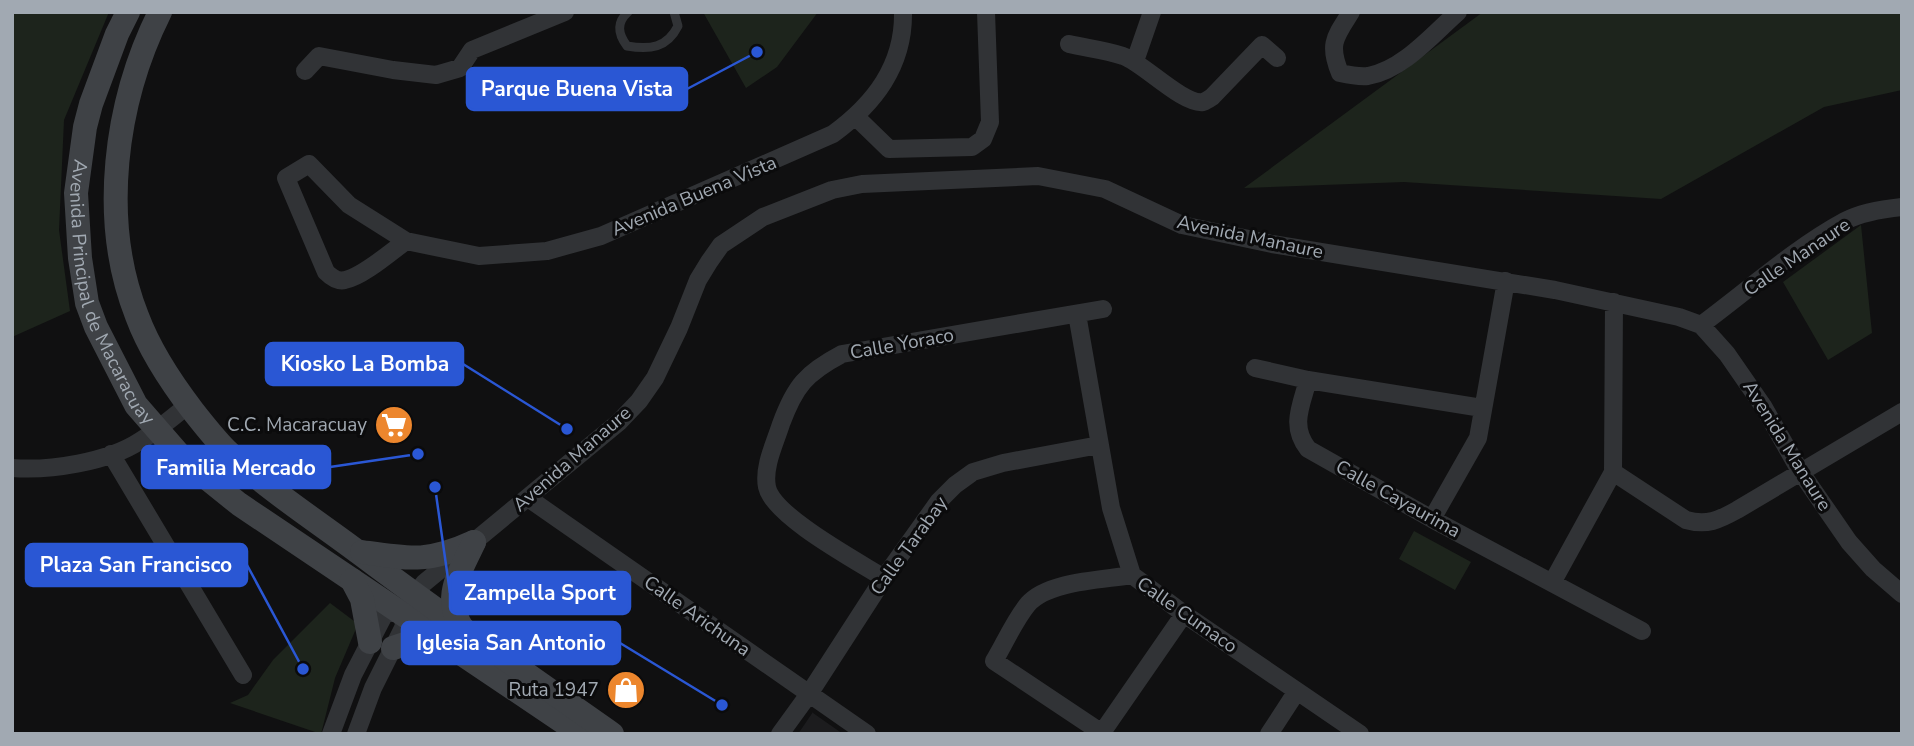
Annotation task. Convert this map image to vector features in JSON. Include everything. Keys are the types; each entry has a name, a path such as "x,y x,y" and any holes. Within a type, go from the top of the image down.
{"street":[{"name":"Avenida Principal de Macaracuay","path":"128,12 108,57 85,127 77,182 78,235 83,283 96,327 136,405 176,453 208,480 352,580 409,604 464,632 612,734"},
{"name":"Avenida Principal de Macaracuay","path":"160,12 138,61 128,101 118,161 117,222 128,290 136,314 169,381 215,438 239,462 357,552 438,636 581,734"},
{"path":"305,71 319,56 436,75 460,68 472,50 544,17 565,12"},
{"name":"Avenida Buena Vista","path":"406,241 353,277 342,281 333,279 326,272 286,178 309,164 349,205 406,241 479,256 547,251 601,236 833,134 856,117 888,77 898,54 903,30 903,12"},
{"path":"856,117 889,149 972,147 983,139 990,122 986,12"},
{"path":"1135,61 1152,12"},
{"path":"1351,12 1333,42 1333,57 1340,74 1368,76 1400,62 1458,12"},
{"path":"1069,44 1122,55 1192,100 1202,102 1212,97 1262,45 1277,58"},
{"name":"Avenida Manaure","path":"381,645 385,613 409,604 424,583 619,422 639,401 667,354 698,280 722,245 763,217 832,190 862,184 1038,176 1105,189 1182,225 1272,244 1506,281 1614,302 1679,317 1701,325 1727,354 1763,406 1800,471 1849,542 1873,569 1902,594"},
{"name":"Calle Manaure","path":"1701,325 1805,247 1845,221 1862,214 1902,207"},
{"path":"1432,519 1478,438 1506,281"},
{"path":"1552,583 1614,472 1614,302"},
{"name":"Calle Yoraco","path":"884,578 796,522 772,498 767,487 772,451 792,396 799,385 808,374 842,354 1103,309"},
{"name":"Calle Cumaco","path":"1077,314 1111,508 1132,575 1184,614 1360,734"},
{"path":"1255,368 1308,380 1482,408"},
{"name":"Calle Cayaurima","path":"1308,380 1298,421 1298,436 1308,449 1432,519 1642,631"},
{"path":"12,468 50,467 111,454 139,443 188,405"},
{"path":"1614,472 1686,520 1699,524 1712,523 1902,412"},
{"name":"Calle Tarabay","path":"780,734 884,578 939,501 955,485 973,472 1003,463 1099,445"},
{"path":"111,454 243,675"},
{"name":"Calle Arichuna","path":"528,498 867,734"},
{"path":"357,552 397,558 431,558 474,542"},
{"path":"464,632 455,618 452,600 454,588 474,542"},
{"path":"1132,575 1073,584 1040,594 1029,602 994,661 1102,733 1184,614"},
{"path":"352,580 381,645 373,688 356,734"},
{"path":"331,734 353,675 381,645 438,636"},
{"path":"1269,734 1297,691"}],"lane":[{"path":"628,12 619,25 620,37 626,46 639,48 658,46 672,38 678,26 674,12"}],"shaded area":[{"path":"15,12 109,12 64,120 59,230 70,311 12,337 12,15"},
{"path":"703,12 818,12 777,67 746,88"},
{"path":"1483,12 1902,12 1902,90 1824,107 1661,199 1404,182 1244,188"},
{"path":"1861,225 1872,333 1828,360 1783,282"},
{"path":"1414,531 1471,562 1455,590 1399,559"},
{"path":"330,603 358,624 335,678 321,734 230,703 248,695 273,660"},
{"path":"813,713 843,734 798,734"}],"place":[{"name":"Parque Buena Vista","path":"757,52"},
{"name":"C.C. Macaracuay","path":"394,425"},
{"name":"Kiosko La Bomba","path":"567,429"},
{"name":"Familia Mercado","path":"418,454"},
{"name":"Zampella Sport","path":"435,487"},
{"name":"Plaza San Francisco","path":"303,669"},
{"name":"Ruta 1947","path":"626,690"},
{"name":"Iglesia San Antonio","path":"722,705"}]}
